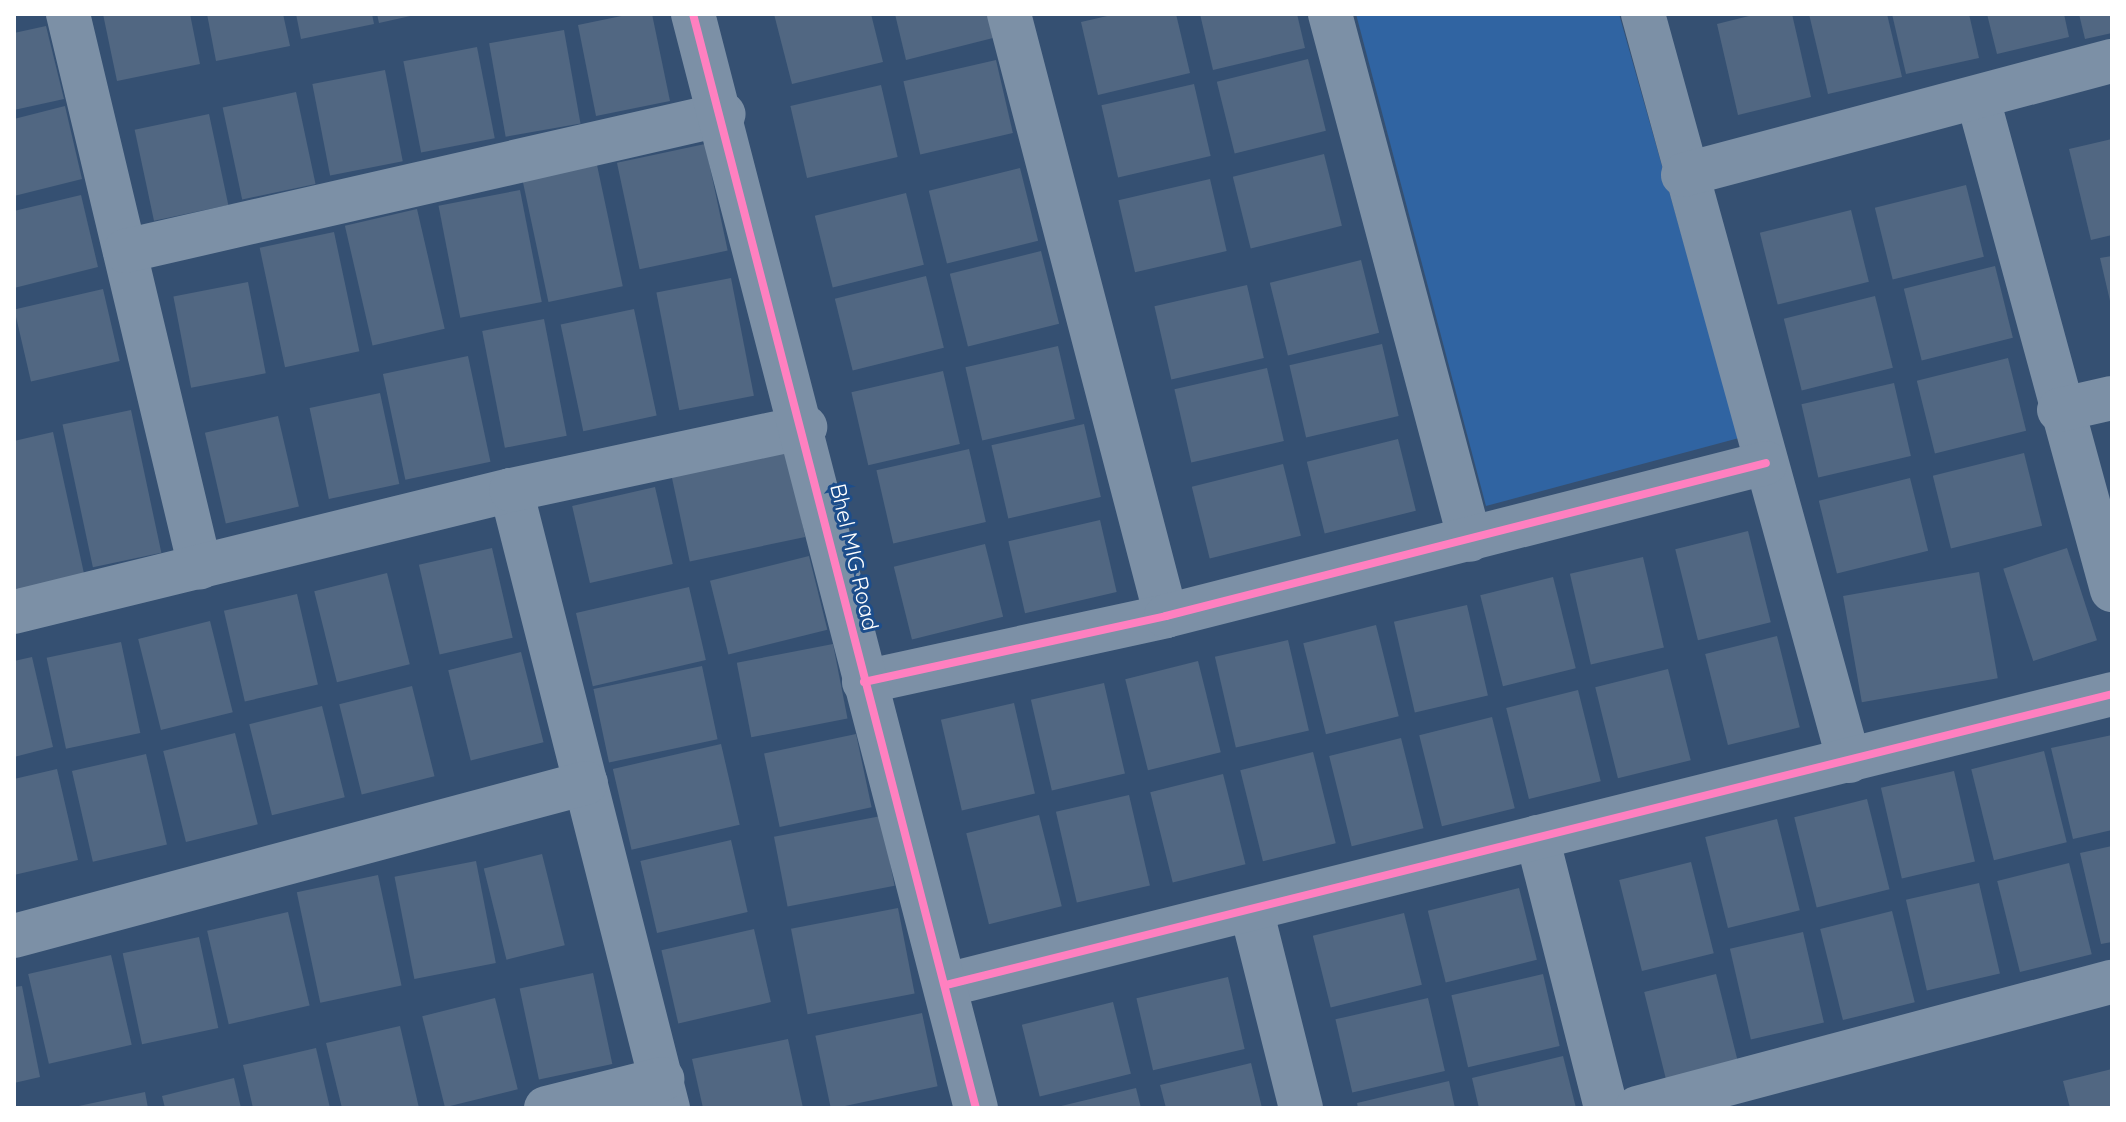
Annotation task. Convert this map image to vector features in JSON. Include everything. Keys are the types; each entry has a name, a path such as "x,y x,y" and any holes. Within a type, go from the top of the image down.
{"street":[{"path":"68,14 200,567"},
{"name":"Bhel MIG Road","path":"693,14 724,114 805,427 864,682 976,1108"},
{"path":"1009,14 1166,616"},
{"path":"1330,14 1470,540"},
{"path":"1643,14 1683,175 1849,761"},
{"path":"1683,175 2112,61"},
{"path":"1978,99 2059,410 2112,590"},
{"path":"125,251 724,114"},
{"path":"2059,410 2112,398"},
{"path":"14,612 511,490 805,427"},
{"path":"864,682 1166,616 1766,463"},
{"path":"511,490 665,1093 546,1108"},
{"path":"946,985 1252,913 1537,837 2112,694"},
{"path":"14,936 586,783"},
{"path":"1537,837 1606,1108"},
{"path":"1252,913 1301,1108"},
{"path":"1637,1108 2112,982"}],"shaded area":[{"path":"1356,14 1619,14 1739,438 1486,506"}],"building":[{"path":"103,14 190,14 200,64 117,81"},
{"path":"207,14 283,14 290,46 216,61"},
{"path":"296,14 372,14 374,24 301,39"},
{"path":"377,14 415,14 415,15 379,23"},
{"path":"631,14 652,14 670,101 596,116 578,25"},
{"path":"774,14 871,14 883,62 792,84"},
{"path":"895,14 992,14 997,37 906,60"},
{"path":"1116,14 1176,14 1190,73 1098,95 1081,22"},
{"path":"1200,14 1297,14 1305,48 1213,70"},
{"path":"1757,14 1792,14 1811,97 1738,115 1717,24"},
{"path":"1809,14 1887,14 1902,77 1828,94"},
{"path":"1892,14 1969,14 1979,58 1906,74"},
{"path":"1987,14 2064,14 2069,37 1997,54"},
{"path":"2079,14 2112,14 2112,33 2085,39"},
{"path":"46,26 64,99 14,110 14,33"},
{"path":"564,30 580,124 506,137 489,43"},
{"path":"477,47 495,138 421,153 403,61"},
{"path":"1308,59 1326,131 1235,154 1217,82"},
{"path":"996,60 1013,133 920,154 903,81"},
{"path":"385,70 403,161 330,175 312,84"},
{"path":"1194,84 1211,156 1118,177 1101,105"},
{"path":"881,85 898,157 807,178 790,106"},
{"path":"296,92 316,184 242,200 223,108"},
{"path":"65,106 82,179 14,196 14,119"},
{"path":"209,114 228,205 154,221 135,130"},
{"path":"2112,139 2112,235 2091,240 2069,149"},
{"path":"705,144 728,251 640,269 617,163"},
{"path":"1324,154 1342,226 1251,249 1233,177"},
{"path":"597,165 623,286 548,302 523,181"},
{"path":"1020,168 1038,241 947,264 929,191"},
{"path":"1210,179 1227,251 1135,272 1118,200"},
{"path":"1966,185 1984,257 1893,280 1875,208"},
{"path":"520,190 542,302 460,318 439,206"},
{"path":"906,193 924,265 833,288 815,216"},
{"path":"81,195 98,267 14,288 14,211"},
{"path":"417,209 445,329 373,345 345,226"},
{"path":"1851,210 1869,282 1778,305 1760,233"},
{"path":"334,232 359,351 285,367 260,248"},
{"path":"1041,251 1059,324 968,347 950,274"},
{"path":"2112,256 2112,305 2111,305 2100,258"},
{"path":"1361,260 1379,333 1288,356 1270,283"},
{"path":"1995,266 2013,338 1922,361 1904,289"},
{"path":"926,276 944,348 853,371 835,299"},
{"path":"731,278 754,396 679,410 656,293"},
{"path":"248,282 266,373 191,388 173,297"},
{"path":"1247,285 1264,358 1171,379 1154,306"},
{"path":"103,289 120,361 31,382 14,309"},
{"path":"1875,296 1893,368 1802,391 1784,319"},
{"path":"634,309 657,416 583,431 561,325"},
{"path":"544,319 567,436 505,448 482,331"},
{"path":"1382,344 1399,416 1306,437 1289,365"},
{"path":"1058,346 1075,419 982,440 965,367"},
{"path":"468,356 490,462 405,480 383,374"},
{"path":"2008,358 2026,431 1935,454 1917,381"},
{"path":"1267,368 1284,441 1191,462 1174,389"},
{"path":"943,371 960,444 868,465 851,392"},
{"path":"1894,383 1911,456 1818,477 1801,404"},
{"path":"380,393 399,484 329,499 310,408"},
{"path":"131,410 161,553 93,567 63,425"},
{"path":"278,416 299,507 226,523 205,433"},
{"path":"1084,424 1101,497 1008,518 991,445"},
{"path":"53,432 85,578 15,593 14,441"},
{"path":"1398,439 1416,511 1325,534 1307,462"},
{"path":"785,442 805,537 690,561 670,467"},
{"path":"969,449 986,522 893,543 876,470"},
{"path":"2024,453 2042,526 1951,549 1933,476"},
{"path":"1283,464 1301,536 1210,559 1192,487"},
{"path":"1910,478 1928,551 1837,574 1819,501"},
{"path":"655,487 673,564 590,583 572,506"},
{"path":"1100,520 1117,592 1025,613 1008,541"},
{"path":"1748,531 1771,622 1698,640 1675,549"},
{"path":"985,544 1003,617 912,640 894,567"},
{"path":"492,548 513,638 440,655 419,565"},
{"path":"2067,548 2097,640 2033,661 2003,569"},
{"path":"809,556 827,630 728,654 710,581"},
{"path":"1643,557 1664,648 1591,664 1570,574"},
{"path":"1979,572 1998,678 1862,702 1843,596"},
{"path":"387,573 410,664 337,682 314,591"},
{"path":"1553,577 1576,668 1503,686 1480,595"},
{"path":"689,587 706,660 593,686 576,613"},
{"path":"297,594 318,685 245,701 224,611"},
{"path":"1467,605 1488,696 1415,712 1394,622"},
{"path":"210,621 233,712 161,730 138,639"},
{"path":"1376,625 1399,716 1326,734 1303,643"},
{"path":"1777,636 1800,727 1728,745 1705,654"},
{"path":"1288,640 1309,731 1236,747 1215,657"},
{"path":"121,642 140,733 66,749 47,658"},
{"path":"833,644 848,719 751,737 737,663"},
{"path":"521,652 543,742 471,760 448,670"},
{"path":"32,657 53,747 14,757 14,661"},
{"path":"1198,661 1221,752 1148,770 1125,679"},
{"path":"702,666 718,739 609,762 593,689"},
{"path":"1668,669 1691,760 1618,778 1595,687"},
{"path":"1104,683 1125,774 1052,790 1031,700"},
{"path":"412,686 434,776 362,794 339,704"},
{"path":"1578,690 1601,781 1529,799 1506,708"},
{"path":"1014,703 1035,794 962,810 941,720"},
{"path":"322,706 345,797 272,815 249,724"},
{"path":"1492,717 1515,808 1442,826 1419,735"},
{"path":"235,733 258,824 186,842 163,751"},
{"path":"856,734 872,807 780,827 764,754"},
{"path":"2112,735 2112,830 2073,839 2051,748"},
{"path":"1401,738 1423,828 1352,846 1329,756"},
{"path":"721,744 740,825 632,850 613,769"},
{"path":"2044,751 2067,842 1994,860 1971,769"},
{"path":"1313,752 1336,843 1263,861 1240,770"},
{"path":"146,754 167,845 93,862 72,771"},
{"path":"57,769 78,860 14,875 14,779"},
{"path":"1954,771 1975,862 1902,878 1881,788"},
{"path":"1223,774 1245,864 1173,882 1150,792"},
{"path":"1129,795 1150,886 1077,902 1056,812"},
{"path":"1867,799 1889,889 1817,907 1794,817"},
{"path":"1039,815 1062,906 989,924 966,833"},
{"path":"881,816 895,886 788,906 774,837"},
{"path":"1777,819 1800,910 1728,928 1705,837"},
{"path":"731,840 748,912 657,933 640,861"},
{"path":"2112,846 2112,942 2101,944 2080,853"},
{"path":"542,854 565,945 507,960 484,869"},
{"path":"476,861 496,963 414,979 395,877"},
{"path":"1691,862 1714,953 1642,971 1619,880"},
{"path":"2069,863 2092,954 2020,972 1997,881"},
{"path":"378,875 401,986 320,1003 297,892"},
{"path":"1979,883 2000,974 1927,990 1906,900"},
{"path":"1519,888 1537,960 1446,983 1428,911"},
{"path":"898,908 915,993 808,1014 791,929"},
{"path":"1892,911 1915,1002 1843,1020 1820,929"},
{"path":"288,912 310,1006 229,1024 207,931"},
{"path":"1404,913 1422,985 1331,1008 1313,936"},
{"path":"754,929 771,1002 678,1023 661,950"},
{"path":"1803,932 1824,1023 1751,1039 1730,949"},
{"path":"199,937 218,1028 142,1044 123,953"},
{"path":"111,955 132,1045 49,1064 28,974"},
{"path":"593,973 612,1064 539,1080 520,989"},
{"path":"1543,974 1560,1046 1468,1067 1451,995"},
{"path":"1716,974 1739,1065 1667,1083 1644,992"},
{"path":"1228,977 1245,1049 1153,1070 1136,998"},
{"path":"22,986 40,1077 14,1083 14,987"},
{"path":"495,998 518,1089 445,1107 422,1016"},
{"path":"1428,998 1445,1071 1352,1092 1335,1019"},
{"path":"1113,1002 1131,1074 1040,1097 1022,1025"},
{"path":"922,1013 938,1086 831,1108 815,1036"},
{"path":"400,1026 419,1108 342,1108 326,1043"},
{"path":"788,1039 803,1108 703,1108 692,1059"},
{"path":"316,1048 330,1108 253,1108 243,1065"},
{"path":"1563,1056 1576,1108 1479,1108 1472,1078"},
{"path":"1251,1063 1262,1108 1166,1108 1160,1085"},
{"path":"2112,1069 2112,1108 2070,1108 2063,1081"},
{"path":"234,1078 241,1108 165,1108 162,1096"},
{"path":"1449,1081 1455,1108 1358,1108 1357,1103"},
{"path":"1136,1088 1141,1108 1057,1108 1057,1107"},
{"path":"145,1092 148,1108 74,1108 74,1107"}],"cycle path":[{"path":"693,14 976,1108"},
{"path":"864,682 1166,616 1766,463"},
{"path":"946,985 2112,694"}]}
